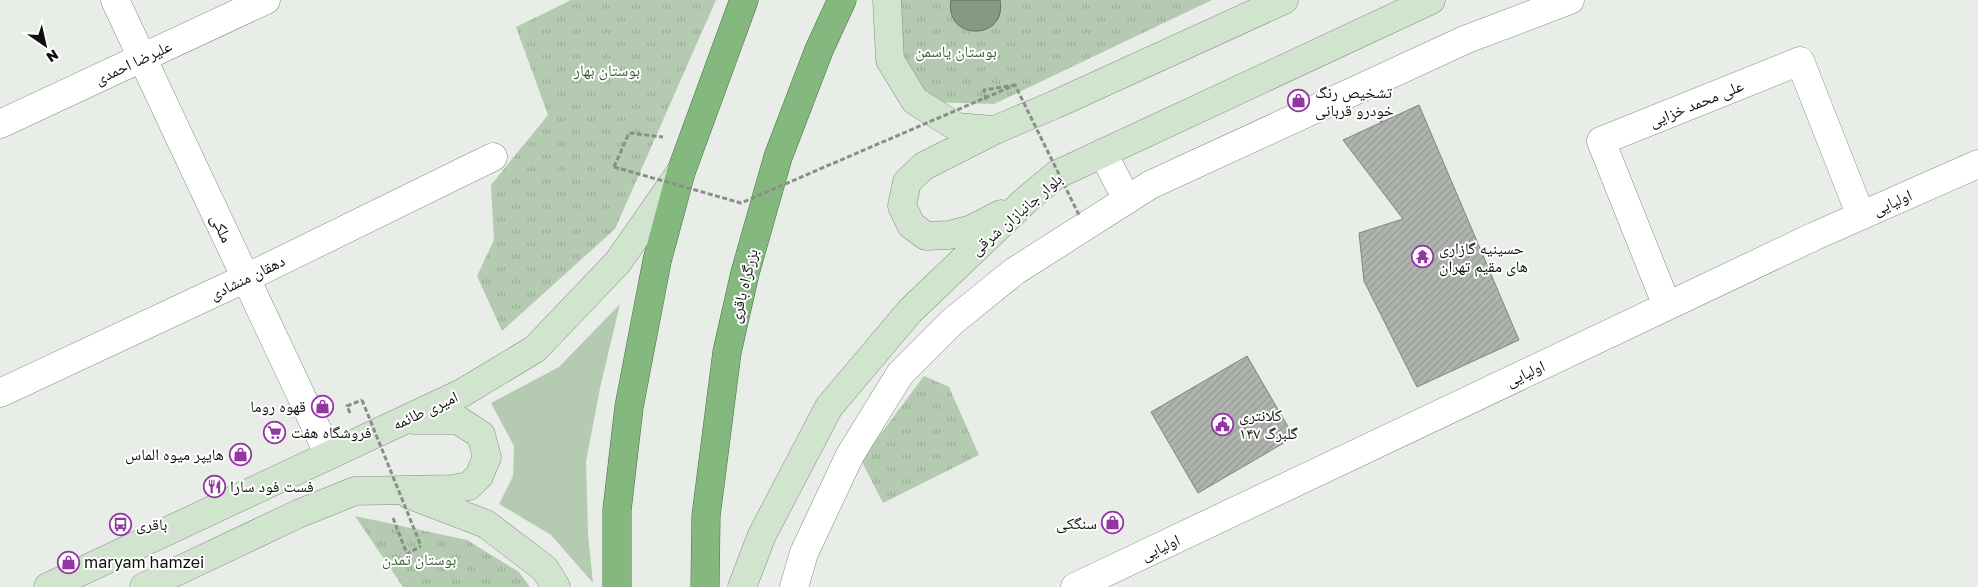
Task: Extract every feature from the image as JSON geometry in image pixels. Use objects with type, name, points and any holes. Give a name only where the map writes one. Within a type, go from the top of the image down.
[{"type":"highway","points":[[617,587],[617,510],[629,407],[657,261],[681,172],[744,0]]},
{"type":"highway","name":"بزرگراه باقری","points":[[705,587],[706,516],[728,352],[745,273],[778,157],[819,50],[842,0]]},
{"type":"main road","points":[[887,0],[890,60],[915,101],[957,127],[995,130]]},
{"type":"main road","points":[[1025,201],[972,229],[949,235],[926,236],[911,225],[902,206],[907,182],[924,166],[995,130],[1284,0]]},
{"type":"main road","name":"بلوار جانبازان شرقی","points":[[742,587],[762,535],[829,407],[910,311],[1025,201],[1056,175],[1431,0]]},
{"type":"main road","name":"امیری طائمه","points":[[48,587],[462,393],[535,349],[618,262],[681,172]]},
{"type":"main road","points":[[144,587],[298,514],[355,491],[452,489],[469,486],[479,476],[487,457],[481,435],[458,420],[404,420]]},
{"type":"main road","points":[[397,490],[486,524],[545,568],[556,587]]},
{"type":"street","name":"ملکی","points":[[115,0],[329,455]]},
{"type":"street","name":"علیرضا احمدی","points":[[0,124],[266,0]]},
{"type":"street","points":[[794,587],[804,553],[850,454],[900,374],[953,321],[1016,271],[1150,185],[1467,39],[1570,0]]},
{"type":"street","name":"علی محمد خزایی","points":[[1667,306],[1602,141],[1800,61],[1860,216]]},
{"type":"street","points":[[1102,153],[1127,200]]},
{"type":"street","name":"دهقان منشادی","points":[[0,393],[246,278],[493,157]]},
{"type":"street","name":"اولیایی","points":[[1075,587],[1667,306],[1860,216],[1978,164]]},
{"type":"path","points":[[984,90],[1015,85]]},
{"type":"path","points":[[628,134],[614,167],[741,203],[1015,85]]},
{"type":"path","points":[[1015,85],[1080,217]]},
{"type":"path","points":[[347,406],[362,400],[421,546],[407,554]]},
{"type":"green space","name":"بوستان بهار","points":[[571,0],[716,0],[615,229],[502,331],[477,276],[494,240],[491,185],[548,115],[516,27]]},
{"type":"green space","name":"بوستان یاسمن","points":[[899,0],[1212,0],[994,104],[929,102],[905,93]]},
{"type":"green space","points":[[620,304],[600,388],[586,462],[588,534],[593,583],[551,535],[499,504],[513,476],[514,446],[491,403],[559,367]]},
{"type":"green space","points":[[924,376],[949,387],[979,455],[883,503],[861,460]]},
{"type":"green space","name":"بوستان تمدن","points":[[355,516],[467,540],[519,572],[530,587],[403,587]]},
{"type":"shaded area","points":[[951,0],[1000,0],[1000,13],[995,23],[986,29],[976,31],[966,29],[957,23],[951,14]]},
{"type":"building","name":"حسینیه گازاری های مقیم تهران","points":[[1419,105],[1519,340],[1417,387],[1364,281],[1359,233],[1403,219],[1343,140]]},
{"type":"building","name":"کلانتری ۱۴۷ گلبرگ","points":[[1247,356],[1294,437],[1198,493],[1151,412]]},
{"type":"place","name":"تشخیص رنگ خودرو قربانی","points":[[1299,101]]},
{"type":"place","name":"حسینیه گازاری های مقیم تهران","points":[[1423,257]]},
{"type":"place","name":"قهوه روما","points":[[322,406]]},
{"type":"place","name":"کلانتری ۱۴۷ گلبرگ","points":[[1223,424]]},
{"type":"place","name":"فروشگاه هفت","points":[[275,432]]},
{"type":"place","name":"هایپر میوه الماس","points":[[240,454]]},
{"type":"place","name":"فست فود سارا","points":[[214,486]]},
{"type":"place","name":"سنگکی","points":[[1113,523]]},
{"type":"place","name":"باقری","points":[[120,524]]},
{"type":"place","name":"maryam hamzei","points":[[68,562]]}]
